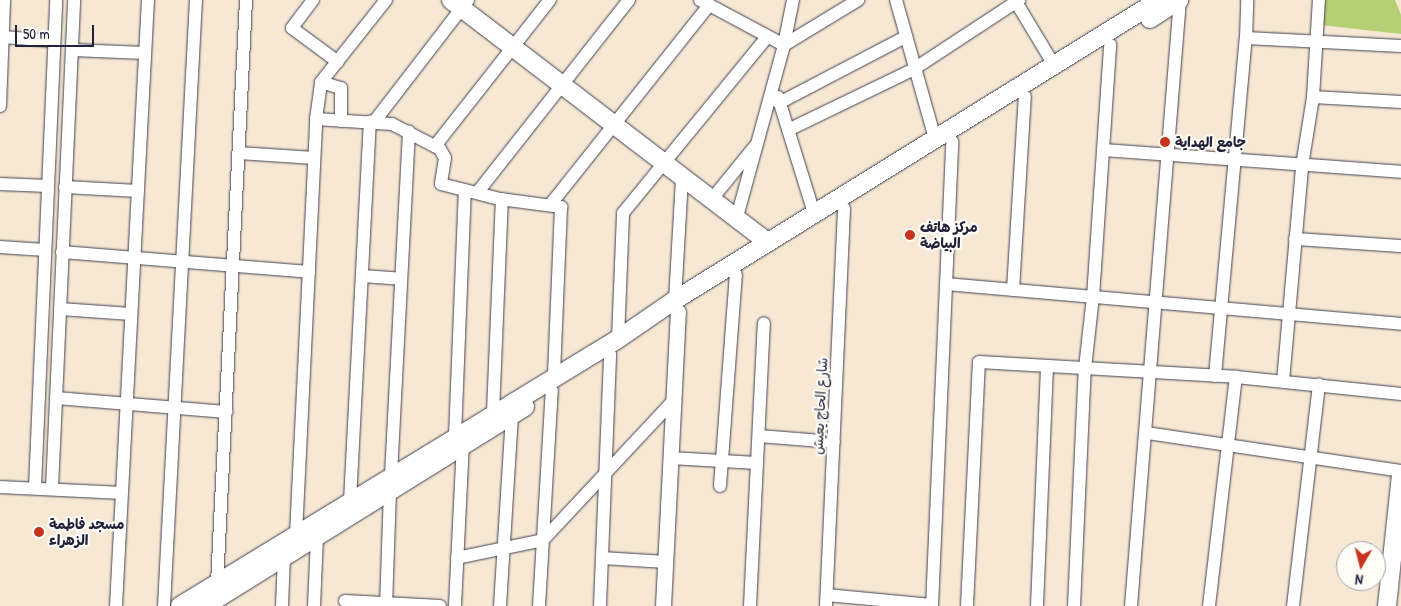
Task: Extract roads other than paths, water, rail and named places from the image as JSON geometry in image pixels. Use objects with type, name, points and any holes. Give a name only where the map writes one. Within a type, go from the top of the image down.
[{"type":"main road","points":[[677,306],[736,276],[844,208],[1054,65],[1159,0]]},
{"type":"main road","points":[[459,441],[494,412],[553,382],[614,346],[677,306],[768,242],[814,214],[1024,96],[1110,45],[1179,0]]},
{"type":"main road","points":[[460,3],[512,47],[612,125],[768,242]]},
{"type":"main road","points":[[211,604],[317,536],[390,483],[459,441],[512,415],[553,382]]},
{"type":"main road","points":[[1387,606],[1401,475]]},
{"type":"main road","points":[[180,606],[350,501],[390,483]]},
{"type":"street","points":[[0,106],[4,0]]},
{"type":"street","points":[[35,487],[56,0]]},
{"type":"street","points":[[52,488],[74,0]]},
{"type":"street","points":[[116,606],[148,0]]},
{"type":"street","points":[[164,606],[196,0]]},
{"type":"street","points":[[218,583],[246,0]]},
{"type":"street","points":[[313,0],[292,28],[338,62]]},
{"type":"street","points":[[296,534],[316,119],[321,82],[386,0]]},
{"type":"street","points":[[435,146],[550,0]]},
{"type":"street","points":[[455,606],[458,558],[459,441],[471,192],[563,85],[629,0]]},
{"type":"street","points":[[737,217],[784,45],[793,0]]},
{"type":"street","points":[[784,45],[858,0]]},
{"type":"street","points":[[826,601],[932,606],[946,284],[944,140],[914,69],[896,0]]},
{"type":"street","points":[[1131,606],[1152,372],[1155,303],[1179,0]]},
{"type":"street","points":[[1215,376],[1219,309],[1246,38],[1247,0]]},
{"type":"street","points":[[1283,382],[1302,166],[1313,97],[1319,0]]},
{"type":"street","points":[[788,130],[914,69],[1017,1],[1054,65]]},
{"type":"street","points":[[550,205],[705,2],[784,45]]},
{"type":"street","points":[[350,501],[372,122],[460,3]]},
{"type":"street","points":[[3,37],[54,41]]},
{"type":"street","points":[[600,606],[606,471],[623,213],[767,37]]},
{"type":"street","points":[[779,103],[905,38]]},
{"type":"street","points":[[1246,38],[1401,46]]},
{"type":"street","points":[[1074,606],[1085,368],[1093,297],[1110,45]]},
{"type":"street","points":[[72,50],[145,53]]},
{"type":"street","points":[[321,82],[341,88],[341,121]]},
{"type":"street","points":[[774,83],[814,214]]},
{"type":"street","points":[[1014,290],[1024,96]]},
{"type":"street","points":[[1313,97],[1401,102]]},
{"type":"street","points":[[316,119],[392,124],[409,131],[435,146],[445,158],[441,184],[502,199],[561,207],[553,382],[539,606]]},
{"type":"street","points":[[386,604],[390,483],[409,131]]},
{"type":"street","points":[[712,199],[758,142]]},
{"type":"street","points":[[1103,150],[1401,172]]},
{"type":"street","points":[[239,153],[314,158]]},
{"type":"street","points":[[663,606],[682,177]]},
{"type":"street","points":[[0,184],[48,186]]},
{"type":"street","points":[[65,187],[138,191]]},
{"type":"street","points":[[494,412],[502,199]]},
{"type":"street","name":"شارع الحاج يعيش","points":[[826,601],[844,208]]},
{"type":"street","points":[[1295,239],[1401,246]]},
{"type":"street","points":[[0,247],[45,250]]},
{"type":"street","points":[[62,252],[309,272]]},
{"type":"street","points":[[362,276],[402,279]]},
{"type":"street","points":[[720,486],[736,276]]},
{"type":"street","points":[[946,284],[1401,324]]},
{"type":"street","points":[[60,309],[131,314]]},
{"type":"street","points":[[750,606],[764,323]]},
{"type":"street","points":[[967,606],[979,362],[1236,377],[1401,394]]},
{"type":"street","points":[[1037,606],[1048,366]]},
{"type":"street","points":[[1209,606],[1236,377]]},
{"type":"street","points":[[1293,606],[1319,385]]},
{"type":"street","points":[[56,398],[226,412]]},
{"type":"street","points":[[458,558],[543,540],[673,401]]},
{"type":"street","points":[[500,606],[512,415]]},
{"type":"street","points":[[1147,432],[1401,471]]},
{"type":"street","points":[[759,436],[834,442]]},
{"type":"street","points":[[670,458],[757,463]]},
{"type":"street","points":[[0,487],[35,487],[122,493]]},
{"type":"street","points":[[314,606],[317,536]]},
{"type":"street","points":[[282,606],[284,557]]},
{"type":"street","points":[[602,558],[666,562]]},
{"type":"street","points":[[345,600],[440,606]]},
{"type":"place","name":"جامع الهداية","points":[[1165,142]]},
{"type":"place","name":"مركز هاتف البياضة","points":[[910,235]]},
{"type":"place","name":"مسجد فاطمة الزهراء","points":[[39,532]]}]
